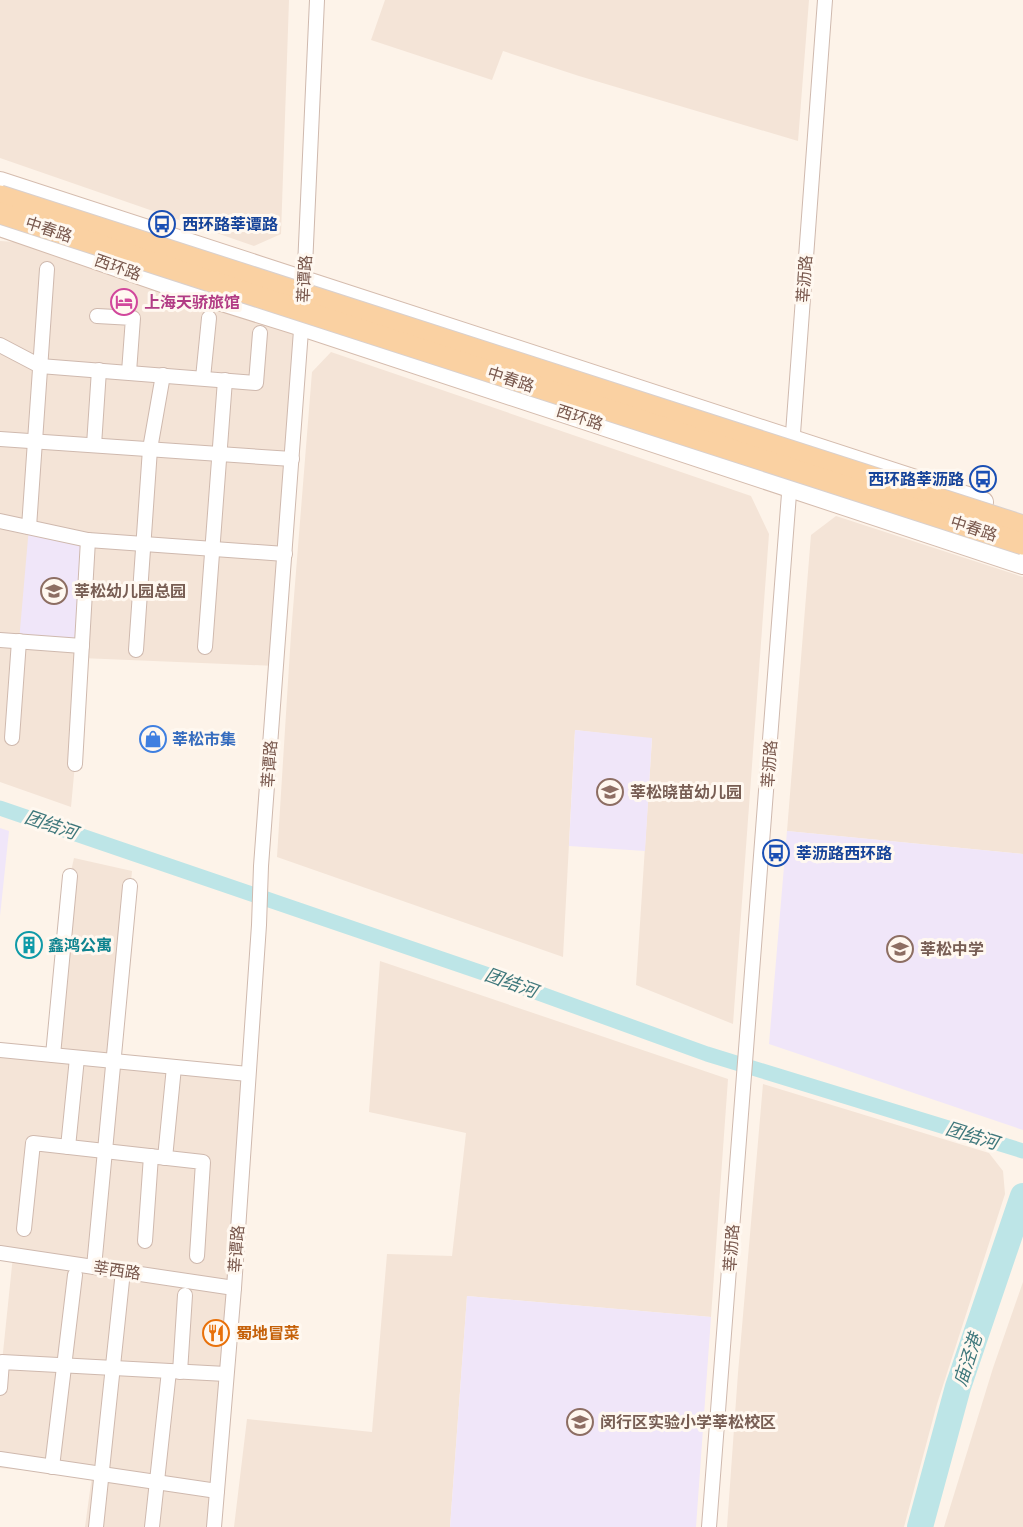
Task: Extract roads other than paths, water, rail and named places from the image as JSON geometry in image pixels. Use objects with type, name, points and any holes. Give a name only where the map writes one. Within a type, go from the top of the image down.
[{"type":"main road","points":[[0,182],[1023,515]]},
{"type":"main road","name":"中春路","points":[[0,196],[1023,526]]},
{"type":"main road","name":"中春路","points":[[0,213],[1023,544]]},
{"type":"main road","name":"西环路","points":[[0,226],[171,285],[302,326],[1023,564]]},
{"type":"street","name":"莘谭路","points":[[214,1527],[234,1288],[261,866],[302,326],[317,0]]},
{"type":"street","name":"莘沥路","points":[[709,1527],[790,486],[825,0]]},
{"type":"street","points":[[28,527],[47,269]]},
{"type":"street","points":[[97,316],[133,318],[129,372]]},
{"type":"street","points":[[203,378],[209,318]]},
{"type":"street","points":[[0,345],[40,366],[256,382],[260,333]]},
{"type":"street","points":[[94,445],[99,370]]},
{"type":"street","points":[[136,650],[150,449],[164,375]]},
{"type":"street","points":[[205,647],[225,380]]},
{"type":"street","points":[[0,439],[292,459]]},
{"type":"street","points":[[0,521],[88,540],[285,554]]},
{"type":"street","points":[[75,764],[88,540]]},
{"type":"street","points":[[0,640],[82,646]]},
{"type":"street","points":[[12,738],[19,641]]},
{"type":"street","points":[[53,1055],[70,876]]},
{"type":"street","points":[[94,1267],[130,886]]},
{"type":"street","points":[[0,1050],[248,1074]]},
{"type":"street","points":[[69,1147],[77,1058]]},
{"type":"street","points":[[145,1240],[174,1067]]},
{"type":"street","points":[[24,1229],[33,1143],[203,1162],[197,1256]]},
{"type":"street","name":"莘西路","points":[[0,1253],[234,1288]]},
{"type":"street","points":[[96,1527],[123,1271]]},
{"type":"street","points":[[52,1467],[75,1275]]},
{"type":"street","points":[[152,1527],[185,1295]]},
{"type":"street","points":[[0,1388],[2,1362],[226,1374]]},
{"type":"street","points":[[0,1459],[217,1491]]},
{"type":"waterway","name":"团结河","points":[[0,808],[483,973],[707,1054],[1023,1151]]},
{"type":"waterway","name":"庙泾港","points":[[920,1527],[958,1387],[1023,1196]]},
{"type":"place","name":"西环路莘谭路","points":[[162,224]]},
{"type":"place","name":"上海天骄旅馆","points":[[124,302]]},
{"type":"place","name":"西环路莘沥路","points":[[983,479]]},
{"type":"place","name":"莘松幼儿园总园","points":[[54,591]]},
{"type":"place","name":"莘松市集","points":[[153,739]]},
{"type":"place","name":"莘松晓苗幼儿园","points":[[610,792]]},
{"type":"place","name":"莘沥路西环路","points":[[776,853]]},
{"type":"place","name":"鑫鸿公寓","points":[[29,945]]},
{"type":"place","name":"莘松中学","points":[[900,949]]},
{"type":"place","name":"蜀地冒菜","points":[[216,1333]]},
{"type":"place","name":"闵行区实验小学莘松校区","points":[[580,1422]]}]
